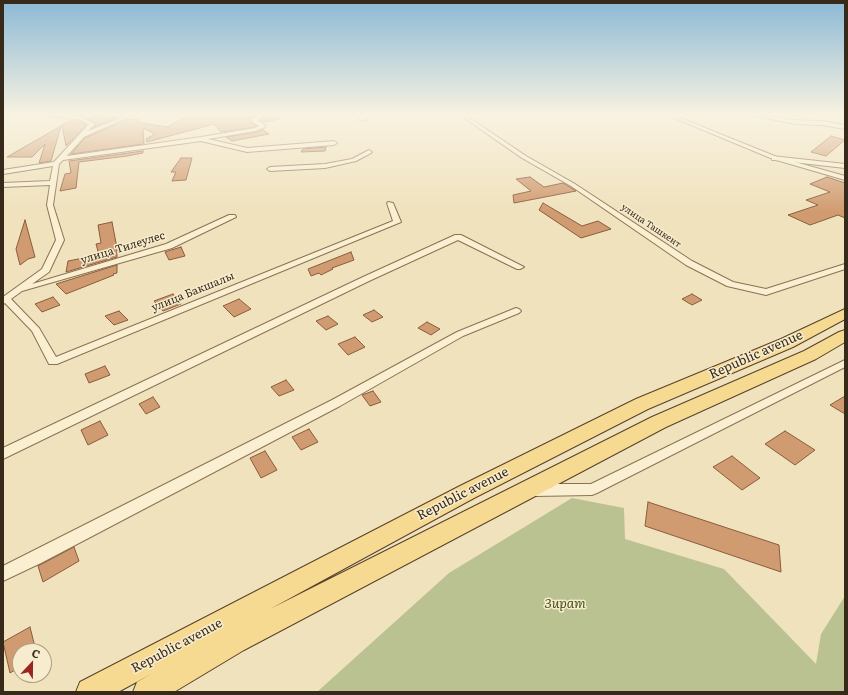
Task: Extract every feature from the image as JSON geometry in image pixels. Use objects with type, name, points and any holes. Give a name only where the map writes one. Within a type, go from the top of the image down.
[{"type":"main road","name":"Republic avenue","points":[[90,692],[467,492],[642,404],[786,343],[845,313]]},
{"type":"main road","name":"Republic avenue","points":[[147,692],[235,641],[659,422],[810,355],[845,335]]},
{"type":"street","points":[[3,172],[56,164],[72,147]]},
{"type":"street","points":[[62,158],[144,147]]},
{"type":"street","points":[[230,147],[247,150],[279,147]]},
{"type":"street","name":"улица Ташкент","points":[[510,147],[573,185],[689,263],[730,284],[766,292],[845,266]]},
{"type":"street","points":[[749,147],[775,158],[845,178]]},
{"type":"street","points":[[270,169],[325,166],[354,160],[369,152]]},
{"type":"street","points":[[775,158],[822,164],[844,165]]},
{"type":"street","points":[[4,300],[46,270],[60,240],[50,205],[56,164]]},
{"type":"street","points":[[836,175],[832,171],[834,168],[844,165]]},
{"type":"street","points":[[3,185],[54,183]]},
{"type":"street","name":"улица Бакшалы","points":[[4,300],[36,330],[53,362],[397,222],[390,203]]},
{"type":"street","name":"улица Тилеулес","points":[[17,291],[169,246],[232,217]]},
{"type":"street","points":[[3,454],[359,282],[458,237],[520,267]]},
{"type":"street","points":[[3,574],[336,403],[460,334],[516,311]]},
{"type":"street","points":[[529,490],[592,489],[845,363]]},
{"type":"green space","name":"Зират","points":[[572,498],[624,508],[625,539],[724,569],[816,664],[821,634],[845,596],[845,692],[317,692],[449,573]]},
{"type":"building","points":[[24,147],[42,147],[32,157],[7,157]]},
{"type":"building","points":[[44,147],[55,147],[51,161],[39,163]]},
{"type":"building","points":[[77,147],[119,147],[71,154]]},
{"type":"building","points":[[326,147],[325,151],[301,152],[303,149]]},
{"type":"building","points":[[817,147],[836,147],[826,156],[811,152]]},
{"type":"building","points":[[143,151],[143,153],[127,156],[79,162],[76,188],[60,191],[65,174],[71,173],[69,161]]},
{"type":"building","points":[[181,158],[192,158],[186,180],[172,181],[176,172],[171,172]]},
{"type":"building","points":[[530,177],[544,187],[563,183],[576,191],[514,203],[513,195],[531,191],[516,179]]},
{"type":"building","points":[[827,177],[845,183],[845,218],[838,215],[810,225],[788,215],[818,205],[806,200],[830,192],[810,184]]},
{"type":"building","points":[[543,203],[582,226],[598,221],[611,229],[581,238],[539,210]]},
{"type":"building","points":[[25,220],[35,257],[28,259],[20,265],[16,249]]},
{"type":"building","points":[[112,222],[117,248],[117,257],[66,272],[68,261],[99,255],[96,244],[101,243],[98,225]]},
{"type":"building","points":[[181,247],[185,256],[169,260],[165,252]]},
{"type":"building","points":[[351,252],[354,260],[332,268],[333,269],[321,275],[319,273],[311,276],[308,269]]},
{"type":"building","points":[[117,265],[117,273],[113,274],[114,275],[66,294],[56,284]]},
{"type":"building","points":[[173,294],[181,304],[163,311],[154,301]]},
{"type":"building","points":[[692,294],[702,300],[692,305],[682,299]]},
{"type":"building","points":[[53,297],[60,305],[42,312],[35,304]]},
{"type":"building","points":[[239,299],[251,309],[234,317],[223,306]]},
{"type":"building","points":[[374,310],[383,317],[372,322],[363,315]]},
{"type":"building","points":[[119,311],[128,320],[114,325],[105,316]]},
{"type":"building","points":[[328,316],[338,324],[326,330],[316,321]]},
{"type":"building","points":[[427,322],[440,329],[431,335],[418,328]]},
{"type":"building","points":[[355,337],[365,347],[348,355],[338,344]]},
{"type":"building","points":[[105,366],[110,375],[89,383],[85,374]]},
{"type":"building","points":[[286,380],[294,390],[279,396],[271,387]]},
{"type":"building","points":[[373,391],[381,402],[370,406],[362,395]]},
{"type":"building","points":[[845,396],[845,414],[830,405]]},
{"type":"building","points":[[153,397],[160,407],[146,414],[139,404]]},
{"type":"building","points":[[100,421],[108,435],[88,445],[81,430]]},
{"type":"building","points":[[309,429],[318,442],[301,450],[292,437]]},
{"type":"building","points":[[785,431],[815,450],[795,465],[765,444]]},
{"type":"building","points":[[265,451],[277,470],[261,478],[250,458]]},
{"type":"building","points":[[732,456],[760,478],[742,490],[713,467]]},
{"type":"building","points":[[648,502],[779,545],[781,572],[645,526]]},
{"type":"building","points":[[74,547],[79,561],[43,582],[38,566]]},
{"type":"building","points":[[30,627],[34,643],[12,643],[12,672],[10,673],[3,642]]}]
